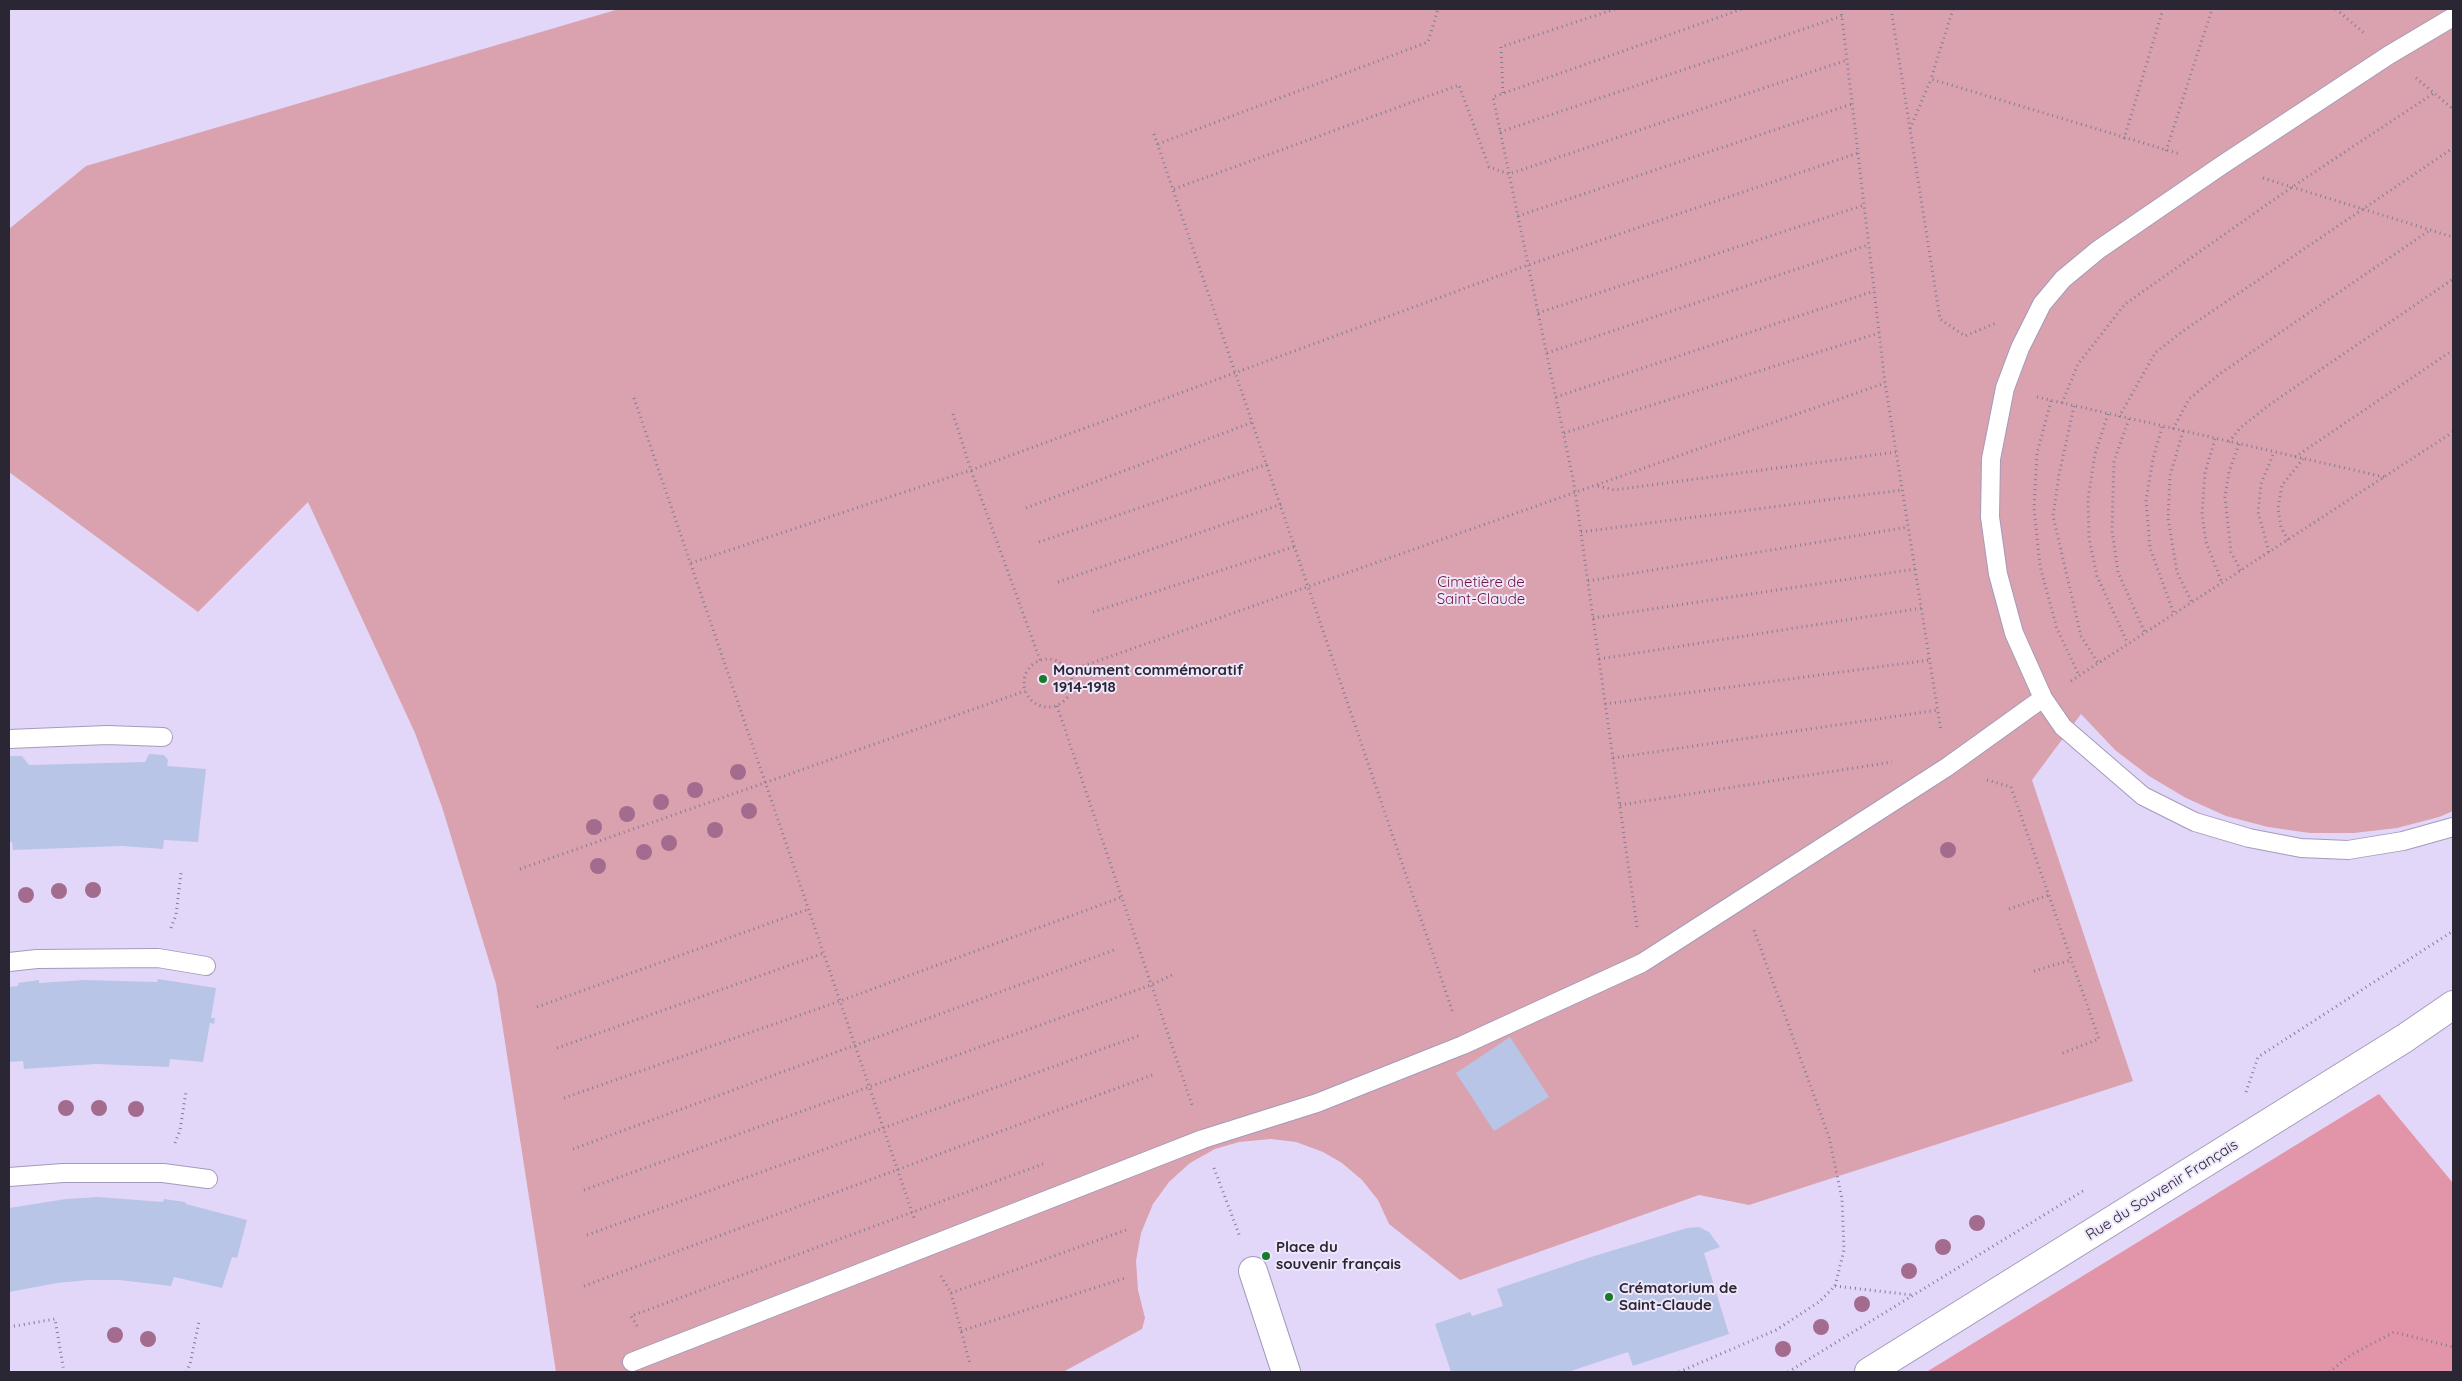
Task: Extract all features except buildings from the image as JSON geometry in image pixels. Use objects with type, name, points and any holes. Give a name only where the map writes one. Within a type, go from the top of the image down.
[{"type":"street","name":"Rue du Souvenir Français","points":[[1868,1372],[2405,1038],[2453,1005]]},
{"type":"street","points":[[1253,1271],[1286,1372]]},
{"type":"lane","points":[[2453,17],[2389,55],[2222,165],[2098,250],[2063,279],[2042,304],[2020,348],[2005,388],[1991,459],[1990,517],[1998,574],[2014,633],[2043,698],[2063,727],[2143,796],[2195,822],[2258,840],[2301,848],[2348,850],[2403,841],[2453,827]]},
{"type":"lane","points":[[632,1362],[1204,1139],[1317,1103],[1464,1044],[1642,963],[1947,767],[2043,698]]},
{"type":"lane","points":[[9,739],[107,735],[164,737]]},
{"type":"lane","points":[[9,962],[37,959],[158,958],[206,966]]},
{"type":"lane","points":[[9,1177],[63,1173],[163,1173],[208,1179]]},
{"type":"path","points":[[1158,144],[1428,42],[1438,9]]},
{"type":"path","points":[[1503,94],[1501,47],[1615,9]]},
{"type":"path","points":[[1642,963],[1576,493],[1493,97],[1742,9]]},
{"type":"path","points":[[1841,9],[1885,383],[1947,767],[2011,787],[2099,1039],[2060,1054]]},
{"type":"path","points":[[1891,9],[1940,319],[1965,336],[2042,304]]},
{"type":"path","points":[[1909,131],[1931,78],[1953,9]]},
{"type":"path","points":[[2124,138],[2163,9]]},
{"type":"path","points":[[2166,151],[2212,9]]},
{"type":"path","points":[[1500,132],[1842,16]]},
{"type":"path","points":[[2389,55],[2453,110]]},
{"type":"path","points":[[1174,190],[1459,85],[1489,167],[1509,174],[1847,60]]},
{"type":"path","points":[[1931,78],[2166,151],[2222,165],[2453,237]]},
{"type":"path","points":[[2062,403],[2078,364],[2125,304],[2292,187],[2434,93]]},
{"type":"path","points":[[1518,216],[1852,104]]},
{"type":"path","points":[[1154,134],[1282,504],[1464,1044]]},
{"type":"path","points":[[2119,417],[2155,353],[2183,331],[2453,148]]},
{"type":"path","points":[[691,563],[971,470],[1237,374],[1528,265],[1858,153]]},
{"type":"path","points":[[1538,313],[1864,204]]},
{"type":"path","points":[[2173,429],[2189,399],[2222,373],[2430,230]]},
{"type":"path","points":[[1547,353],[1869,244]]},
{"type":"path","points":[[2229,442],[2240,428],[2269,405],[2453,279]]},
{"type":"path","points":[[1556,397],[1874,291]]},
{"type":"path","points":[[1564,433],[1879,333]]},
{"type":"path","points":[[2296,457],[2453,350]]},
{"type":"path","points":[[1069,671],[1885,383]]},
{"type":"path","points":[[2005,388],[2051,401],[2385,478]]},
{"type":"path","points":[[634,398],[924,1248],[951,1293],[970,1364]]},
{"type":"path","points":[[2051,401],[2038,453],[2034,508],[2040,566],[2057,629],[2079,675]]},
{"type":"path","points":[[2074,406],[2059,475],[2053,516],[2081,636],[2098,663]]},
{"type":"path","points":[[953,414],[971,470],[1040,660]]},
{"type":"path","points":[[2108,414],[2095,454],[2088,499],[2089,538],[2097,576],[2128,644]]},
{"type":"path","points":[[2129,419],[2114,461],[2112,530],[2118,572],[2145,633]]},
{"type":"path","points":[[1026,508],[1253,422]]},
{"type":"path","points":[[2162,426],[2153,459],[2146,500],[2150,548],[2174,614]]},
{"type":"path","points":[[2184,431],[2170,476],[2168,518],[2177,572],[2192,603]]},
{"type":"path","points":[[2043,698],[2385,478],[2453,432]]},
{"type":"path","points":[[2215,439],[2205,473],[2202,514],[2206,542],[2222,583]]},
{"type":"path","points":[[2239,444],[2230,472],[2226,497],[2231,552],[2240,571]]},
{"type":"path","points":[[1597,485],[1614,490],[1896,452]]},
{"type":"path","points":[[2269,552],[2258,512],[2261,484],[2274,452]]},
{"type":"path","points":[[2288,540],[2281,527],[2278,508],[2282,485],[2303,459]]},
{"type":"path","points":[[1038,542],[1268,464]]},
{"type":"path","points":[[1581,532],[1902,490]]},
{"type":"path","points":[[1058,582],[1282,504]]},
{"type":"path","points":[[1588,582],[1908,527]]},
{"type":"path","points":[[1093,612],[1296,546]]},
{"type":"path","points":[[1593,618],[1915,569]]},
{"type":"path","points":[[1599,659],[1922,608]]},
{"type":"path","points":[[1040,660],[1056,661],[1069,671],[1072,687],[1069,695],[1057,706],[1041,706],[1034,703],[1025,691],[1025,676],[1034,663],[1040,660]]},
{"type":"path","points":[[1605,704],[1930,660]]},
{"type":"path","points":[[520,869],[1025,691]]},
{"type":"path","points":[[1057,706],[1204,1139],[1253,1271]]},
{"type":"path","points":[[1613,758],[1938,710]]},
{"type":"path","points":[[1620,805],[1895,761]]},
{"type":"path","points":[[158,958],[176,915],[180,873]]},
{"type":"path","points":[[2009,909],[2049,895]]},
{"type":"path","points":[[564,1098],[840,1001],[1122,897]]},
{"type":"path","points":[[1679,1372],[1776,1330],[1818,1302],[1835,1286],[1844,1250],[1842,1199],[1829,1137],[1742,899]]},
{"type":"path","points":[[537,1007],[809,909]]},
{"type":"path","points":[[2237,1098],[2246,1092],[2258,1057],[2453,931]]},
{"type":"path","points":[[573,1149],[1114,950]]},
{"type":"path","points":[[557,1048],[824,953]]},
{"type":"path","points":[[2034,972],[2071,960]]},
{"type":"path","points":[[584,1190],[1151,985],[1174,974]]},
{"type":"path","points":[[587,1235],[1141,1034]]},
{"type":"path","points":[[584,1286],[1155,1074]]},
{"type":"path","points":[[163,1173],[180,1130],[186,1092]]},
{"type":"path","points":[[655,1354],[631,1316],[1051,1161]]},
{"type":"path","points":[[1788,1372],[2087,1189]]},
{"type":"path","points":[[951,1293],[1129,1229]]},
{"type":"path","points":[[961,1331],[1125,1278]]},
{"type":"path","points":[[1835,1286],[1912,1295]]},
{"type":"path","points":[[9,1328],[55,1319],[64,1372]]},
{"type":"path","points":[[186,1372],[190,1364],[199,1322]]},
{"type":"path","points":[[2329,1372],[2351,1354],[2394,1332],[2453,1347]]},
{"type":"green space","name":"Cimetière de Saint-Claude","points":[[619,9],[2453,9],[2453,811],[2439,817],[2397,828],[2354,833],[2310,833],[2268,827],[2226,816],[2186,798],[2149,776],[2115,750],[2081,714],[2032,780],[2133,1081],[1749,1205],[1699,1195],[1460,1280],[1389,1224],[1378,1200],[1362,1180],[1342,1163],[1323,1152],[1296,1142],[1271,1139],[1239,1142],[1215,1149],[1190,1163],[1169,1182],[1153,1204],[1141,1233],[1136,1261],[1138,1290],[1145,1318],[1142,1329],[1063,1372],[556,1372],[496,984],[442,807],[415,733],[308,502],[198,612],[9,472],[9,229],[86,166]]},
{"type":"shaded area","points":[[2379,1094],[2453,1183],[2453,1372],[1928,1371]]},
{"type":"place","name":"Monument commémoratif 1914-1918","points":[[1043,679]]},
{"type":"place","name":"Place du souvenir français","points":[[1266,1256]]},
{"type":"place","name":"Crématorium de Saint-Claude","points":[[1609,1297]]}]
